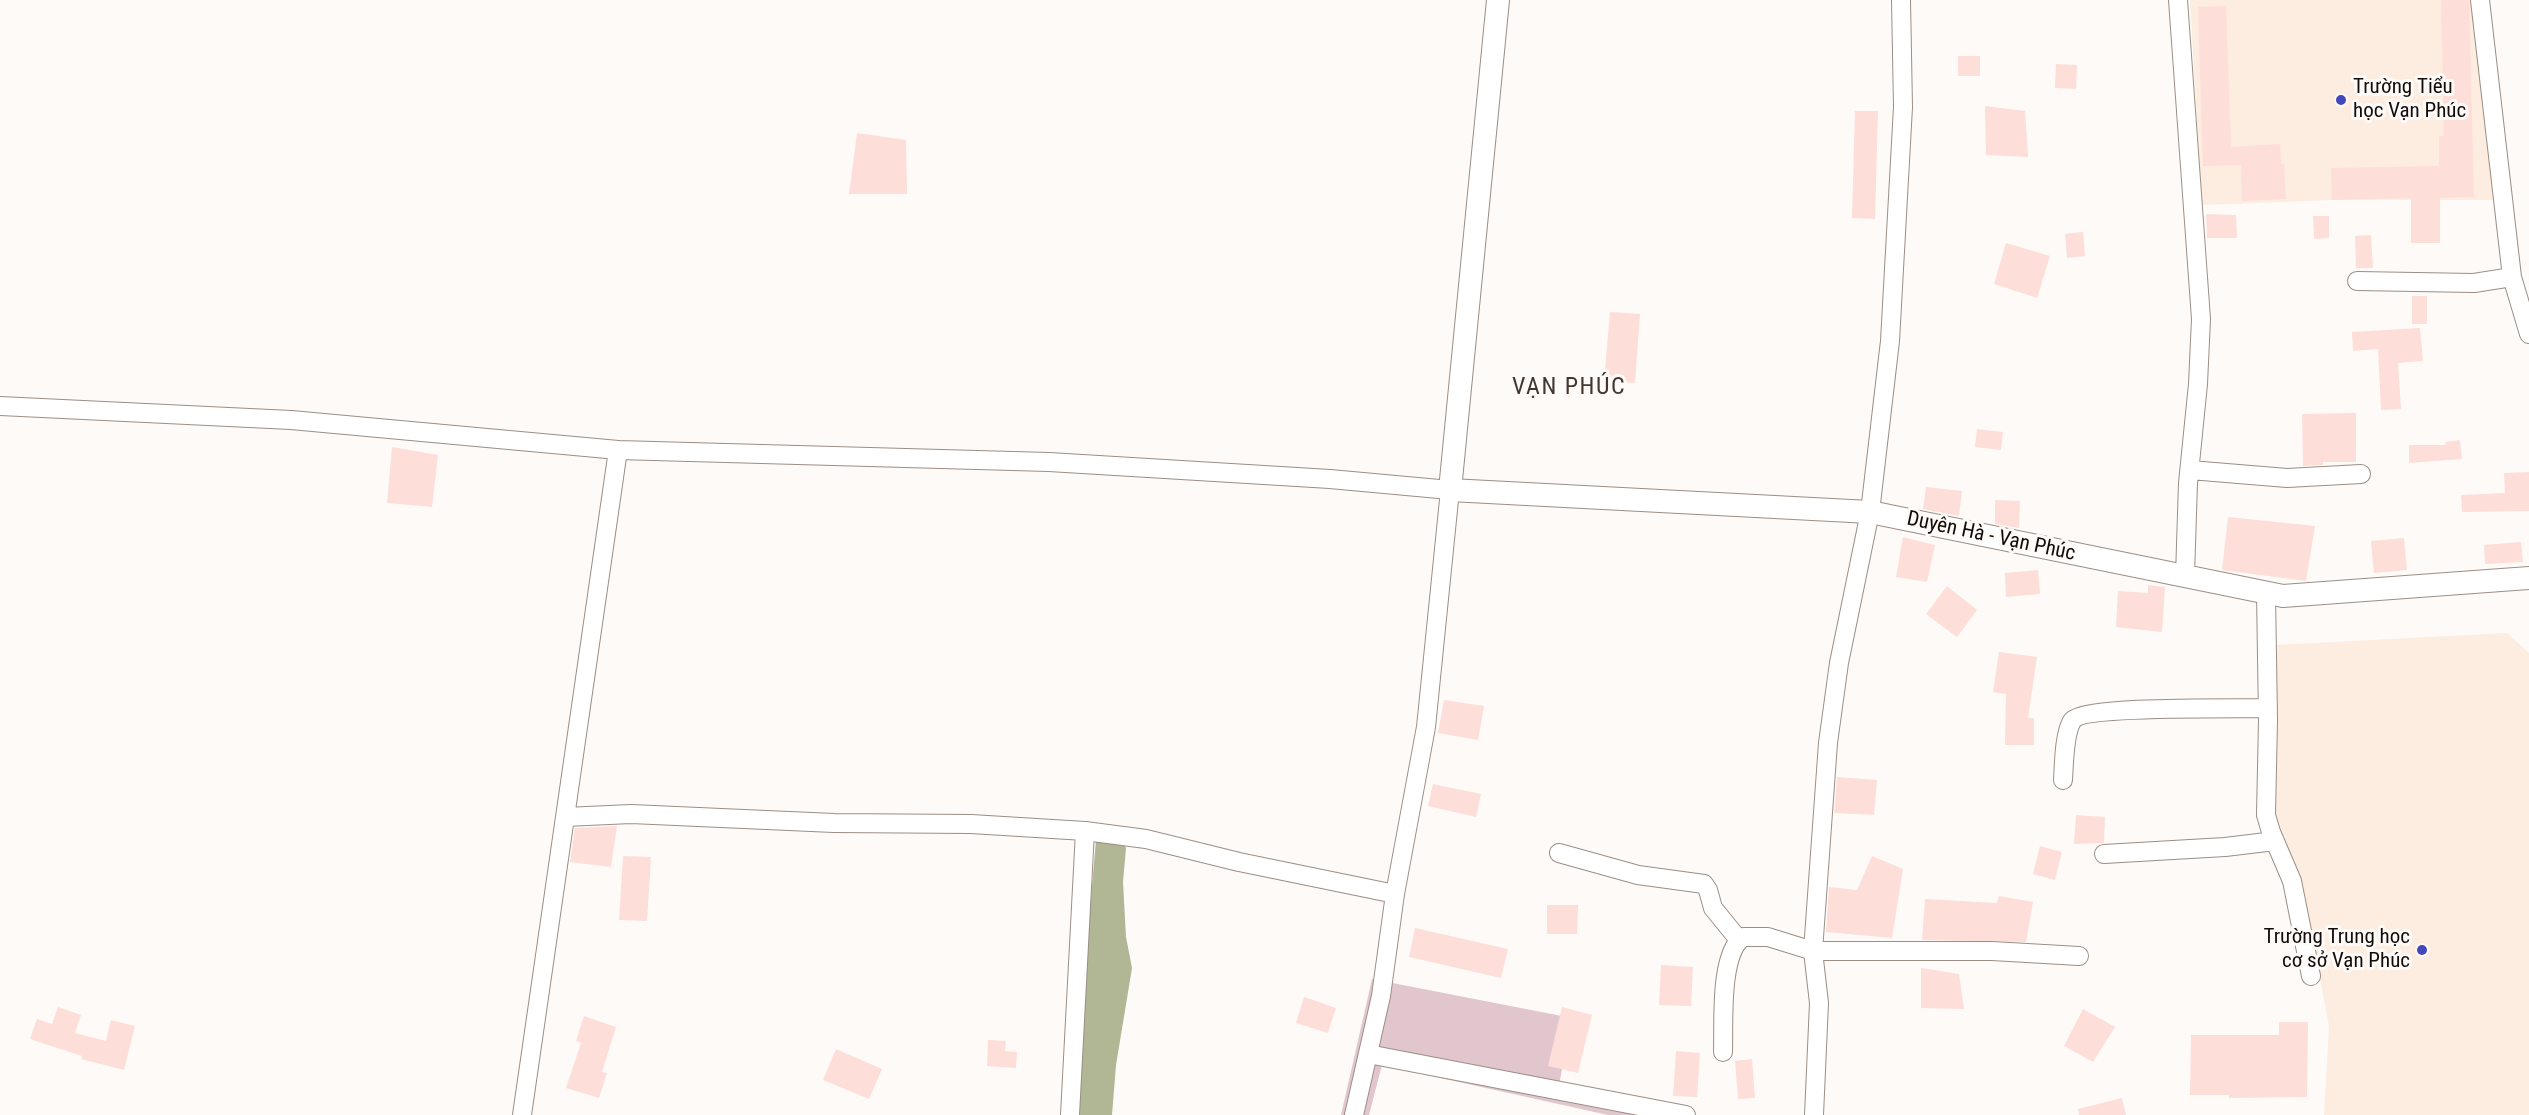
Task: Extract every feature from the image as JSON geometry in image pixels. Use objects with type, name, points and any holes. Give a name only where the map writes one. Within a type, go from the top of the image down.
[{"type":"street","points":[[1354,1115],[1381,996],[1395,894],[1426,727],[1498,0]]},
{"type":"street","points":[[1814,1115],[1819,1003],[1813,951],[1828,743],[1839,663],[1870,512],[1891,330],[1903,107],[1901,0]]},
{"type":"street","points":[[2178,0],[2201,320],[2185,576]]},
{"type":"street","points":[[2480,0],[2512,277],[2529,334]]},
{"type":"street","points":[[2357,281],[2474,283],[2512,277]]},
{"type":"street","points":[[0,406],[291,420],[618,450],[1049,462],[1330,479],[1450,490]]},
{"type":"street","points":[[522,1115],[618,450]]},
{"type":"street","points":[[2190,470],[2287,478],[2361,474]]},
{"type":"street","name":"Duyên Hà - Vạn Phúc","points":[[1450,490],[1870,512],[2283,596],[2529,578]]},
{"type":"street","points":[[2266,593],[2268,708],[2266,815],[2292,881],[2311,976]]},
{"type":"street","points":[[2063,780],[2066,744],[2072,723],[2081,715],[2124,710],[2268,708]]},
{"type":"street","points":[[565,817],[631,814],[834,823],[971,824],[1085,831],[1146,839],[1239,862],[1395,894]]},
{"type":"street","points":[[1070,1115],[1085,831]]},
{"type":"street","points":[[2104,854],[2225,847],[2275,841]]},
{"type":"street","points":[[1559,853],[1638,875],[1704,884],[1713,908],[1739,940]]},
{"type":"street","points":[[1723,1052],[1724,987],[1730,962],[1739,940],[1747,936],[1768,937],[1813,951],[1992,951],[2079,956]]},
{"type":"street","points":[[1368,1054],[1686,1115]]},
{"type":"shaded area","name":"Trường Tiểu học Vạn Phúc","points":[[2190,0],[2474,0],[2497,200],[2332,200],[2202,205]]},
{"type":"shaded area","name":"Trường Trung học cơ sở Vạn Phúc","points":[[2507,633],[2529,653],[2529,1115],[2324,1115],[2329,1026],[2300,874],[2275,821],[2275,645]]},
{"type":"shaded area","points":[[1096,840],[1124,843],[1126,848],[1123,882],[1126,937],[1132,968],[1116,1065],[1112,1115],[1079,1115],[1076,1073]]},
{"type":"shaded area","points":[[1372,979],[1572,1018],[1559,1085],[1695,1115],[1608,1115],[1382,1065],[1369,1115],[1341,1115]]},
{"type":"building","points":[[2441,0],[2469,0],[2474,197],[2440,198],[2440,243],[2411,243],[2411,198],[2332,200],[2331,168],[2439,166],[2439,136],[2444,136]]},
{"type":"building","points":[[2226,6],[2231,147],[2280,144],[2281,164],[2284,164],[2286,199],[2242,201],[2241,165],[2203,166],[2198,7]]},
{"type":"building","points":[[1958,56],[1980,56],[1980,76],[1958,76]]},
{"type":"building","points":[[2056,64],[2077,65],[2076,89],[2055,88]]},
{"type":"building","points":[[1985,106],[2025,111],[2028,157],[1986,155]]},
{"type":"building","points":[[1855,111],[1878,111],[1875,219],[1852,218]]},
{"type":"building","points":[[857,133],[906,140],[907,194],[849,194]]},
{"type":"building","points":[[2206,214],[2236,215],[2237,238],[2207,238]]},
{"type":"building","points":[[2313,216],[2329,216],[2329,238],[2314,239]]},
{"type":"building","points":[[2083,232],[2085,256],[2067,258],[2065,234]]},
{"type":"building","points":[[2371,235],[2373,268],[2356,268],[2355,236]]},
{"type":"building","points":[[2006,243],[2050,256],[2037,298],[1994,284]]},
{"type":"building","points":[[2412,296],[2427,296],[2427,324],[2412,324]]},
{"type":"building","points":[[1610,312],[1640,314],[1635,383],[1604,381]]},
{"type":"building","points":[[2420,328],[2423,361],[2398,363],[2401,409],[2381,410],[2378,349],[2353,351],[2352,332]]},
{"type":"building","points":[[2356,413],[2356,462],[2323,462],[2323,465],[2303,466],[2302,414]]},
{"type":"building","points":[[1977,429],[2003,432],[2001,450],[1975,447]]},
{"type":"building","points":[[2460,440],[2462,459],[2409,463],[2409,445],[2446,445],[2445,442]]},
{"type":"building","points":[[392,447],[438,455],[432,507],[387,503]]},
{"type":"building","points":[[2529,472],[2529,511],[2462,512],[2461,495],[2505,493],[2504,473]]},
{"type":"building","points":[[1926,487],[1962,491],[1959,516],[1923,509]]},
{"type":"building","points":[[1995,500],[2020,501],[2019,528],[1995,524]]},
{"type":"building","points":[[2228,517],[2315,526],[2306,581],[2222,570]]},
{"type":"building","points":[[1903,537],[1935,545],[1927,582],[1896,577]]},
{"type":"building","points":[[2404,538],[2407,570],[2374,573],[2371,541]]},
{"type":"building","points":[[2521,542],[2523,562],[2485,564],[2484,545]]},
{"type":"building","points":[[2038,570],[2040,594],[2006,597],[2005,573]]},
{"type":"building","points":[[2148,585],[2165,587],[2162,632],[2116,627],[2118,591],[2148,593]]},
{"type":"building","points":[[1947,586],[1977,610],[1957,637],[1926,614]]},
{"type":"building","points":[[1999,652],[2037,657],[2028,718],[2034,718],[2034,745],[2005,745],[2006,694],[1993,692]]},
{"type":"building","points":[[1444,700],[1484,706],[1478,740],[1438,733]]},
{"type":"building","points":[[1837,777],[1877,780],[1874,815],[1834,813]]},
{"type":"building","points":[[1433,784],[1481,794],[1476,817],[1428,806]]},
{"type":"building","points":[[2076,815],[2105,817],[2104,843],[2074,844]]},
{"type":"building","points":[[617,826],[611,867],[570,862],[575,828]]},
{"type":"building","points":[[2040,846],[2062,852],[2055,880],[2033,874]]},
{"type":"building","points":[[623,856],[651,857],[647,921],[619,920]]},
{"type":"building","points":[[1872,856],[1903,869],[1892,938],[1826,932],[1829,887],[1857,890]]},
{"type":"building","points":[[1999,896],[2033,902],[2026,942],[1922,940],[1925,899],[1997,903]]},
{"type":"building","points":[[1547,905],[1578,905],[1577,934],[1547,934]]},
{"type":"building","points":[[1415,928],[1508,949],[1501,978],[1409,957]]},
{"type":"building","points":[[1661,965],[1693,967],[1691,1006],[1659,1005]]},
{"type":"building","points":[[1921,968],[1959,974],[1964,1009],[1921,1008]]},
{"type":"building","points":[[1304,997],[1336,1008],[1328,1033],[1296,1023]]},
{"type":"building","points":[[58,1007],[81,1015],[75,1033],[106,1041],[111,1020],[135,1026],[124,1070],[81,1059],[82,1056],[30,1039],[37,1019],[52,1024]]},
{"type":"building","points":[[1562,1007],[1592,1015],[1578,1073],[1548,1066]]},
{"type":"building","points":[[2083,1009],[2115,1027],[2093,1062],[2064,1046]]},
{"type":"building","points":[[584,1016],[616,1027],[602,1072],[607,1073],[599,1098],[566,1088],[581,1043],[576,1041]]},
{"type":"building","points":[[2279,1022],[2308,1022],[2307,1097],[2229,1098],[2229,1095],[2190,1095],[2191,1035],[2279,1035]]},
{"type":"building","points":[[988,1040],[1006,1041],[1005,1051],[1017,1052],[1016,1068],[987,1066]]},
{"type":"building","points":[[836,1049],[882,1069],[869,1099],[823,1080]]},
{"type":"building","points":[[1676,1051],[1700,1053],[1697,1097],[1673,1096]]},
{"type":"building","points":[[1752,1059],[1755,1098],[1738,1099],[1735,1061]]},
{"type":"building","points":[[2122,1098],[2126,1115],[2079,1115],[2078,1109]]},
{"type":"place","name":"Trường Tiểu học Vạn Phúc","points":[[2341,100]]},
{"type":"place","name":"Trường Trung học cơ sở Vạn Phúc","points":[[2422,950]]},
{"type":"district","name":"VẠN PHÚC","points":[[1569,388]]}]
